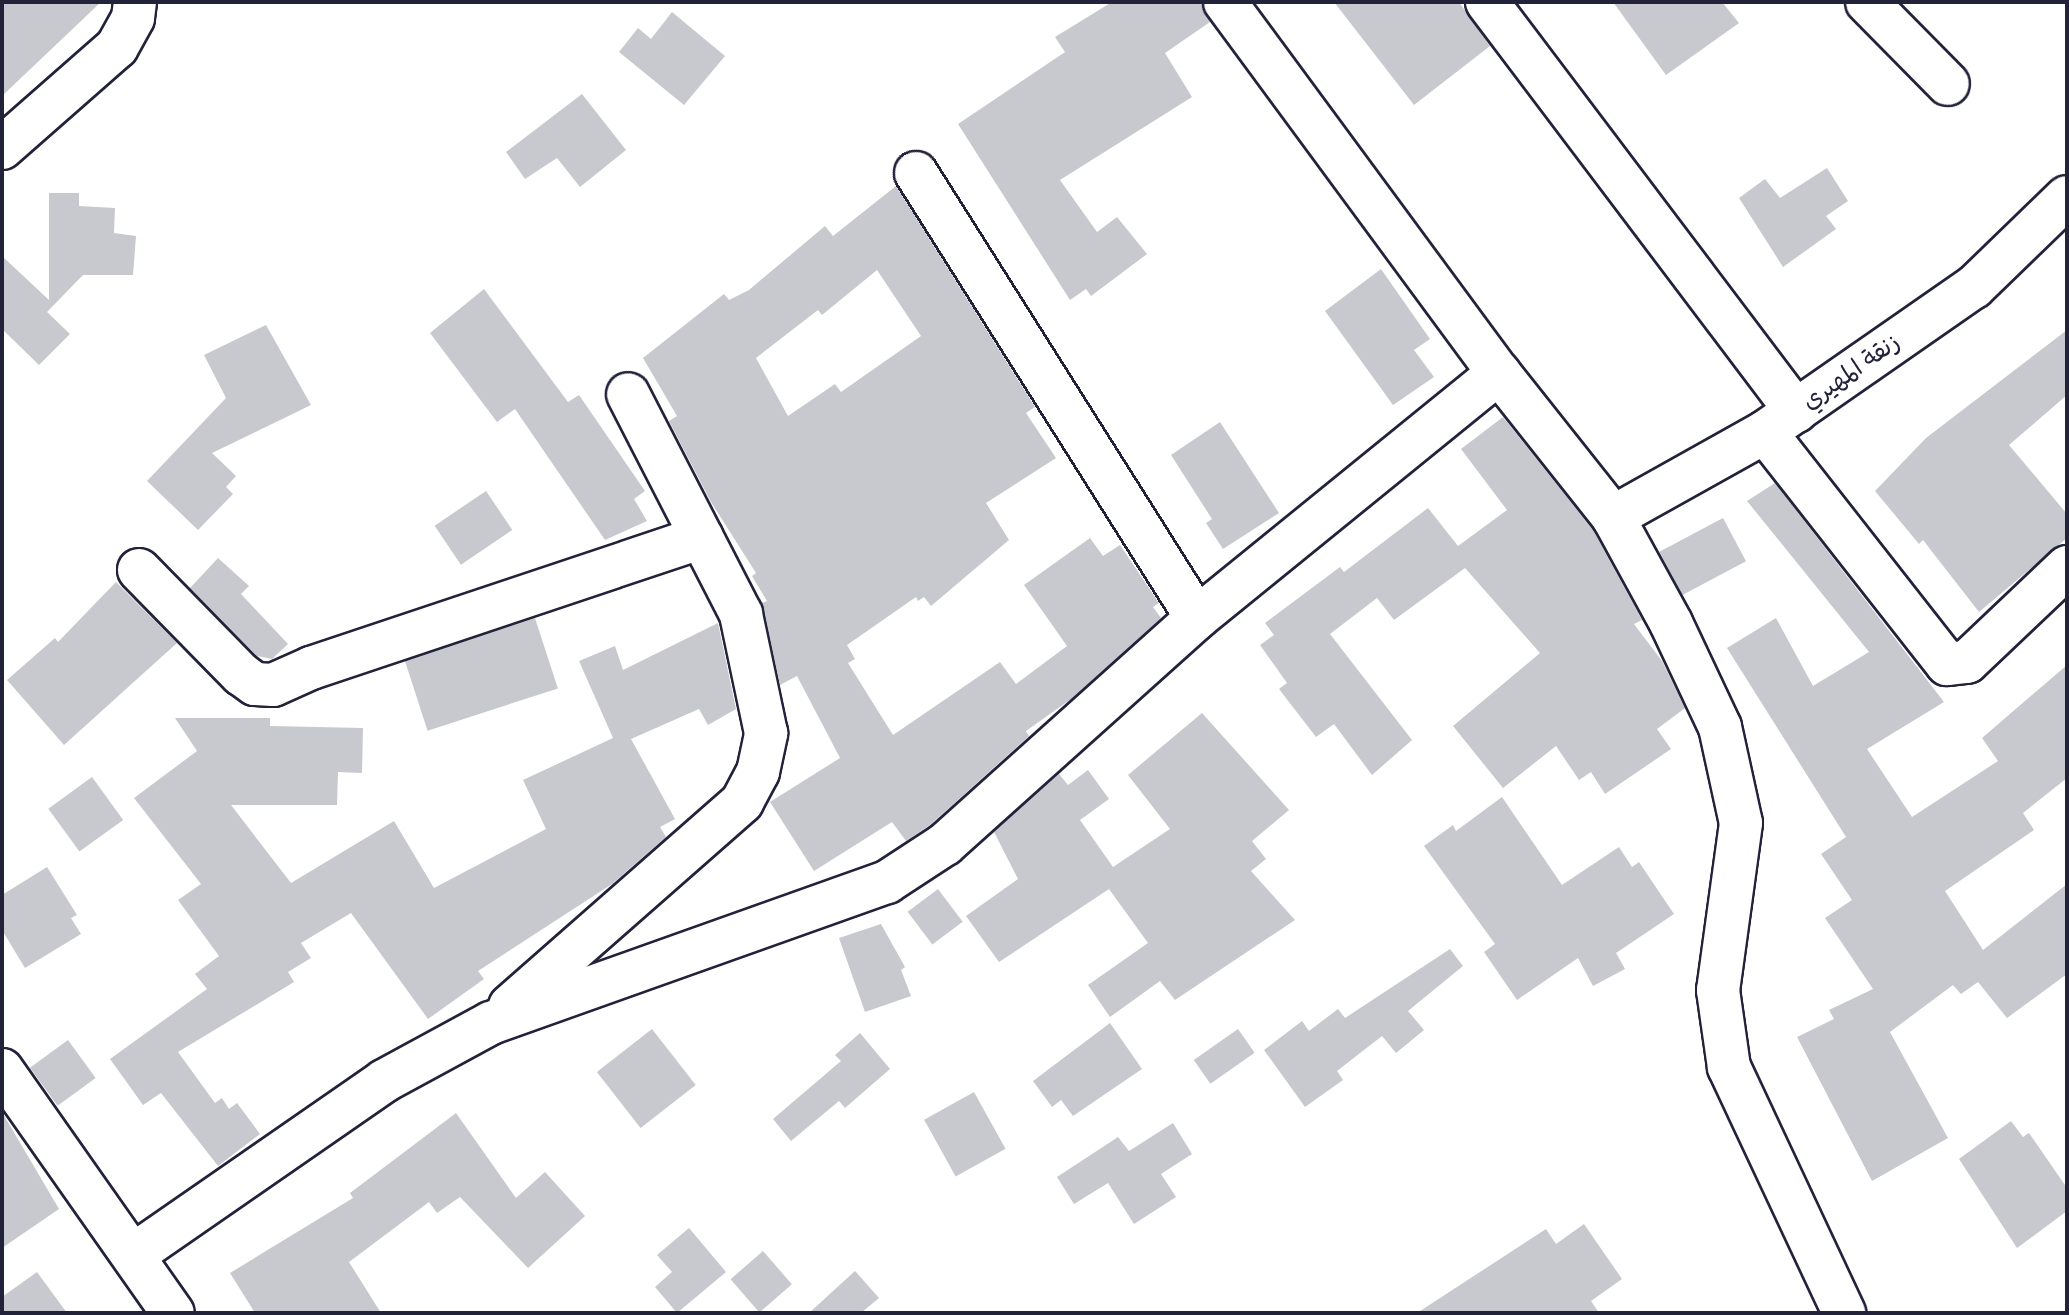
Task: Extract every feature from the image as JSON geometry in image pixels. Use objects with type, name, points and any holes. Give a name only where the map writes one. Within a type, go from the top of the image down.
[{"type":"street","points":[[2,148],[117,47],[133,18],[135,2]]},
{"type":"street","points":[[1225,2],[1499,373],[1613,517],[1720,727],[1741,823],[1718,990],[1729,1067],[1844,1313]]},
{"type":"street","points":[[1487,2],[1947,664],[1967,662],[2067,567]]},
{"type":"street","points":[[1867,2],[1948,84]]},
{"type":"street","points":[[916,173],[1197,618]]},
{"type":"street","name":"زنقة المهيري","points":[[1613,517],[1780,421],[1974,287],[2067,197]]},
{"type":"street","points":[[136,1253],[384,1081],[491,1023],[887,882],[945,844],[1197,618],[1499,373]]},
{"type":"street","points":[[491,1023],[742,802],[758,772],[766,733],[757,674],[741,614],[628,394]]},
{"type":"street","points":[[139,570],[241,674],[255,684],[273,685],[311,668],[702,537]]},
{"type":"street","points":[[2,1070],[136,1253],[173,1313]]},
{"type":"building","points":[[2,2],[101,2],[2,96]]},
{"type":"building","points":[[1112,2],[1201,2],[1210,22],[1165,53],[1192,97],[1060,180],[1097,232],[1117,217],[1147,254],[1091,296],[1086,289],[1070,300],[958,124],[1065,52],[1055,37]]},
{"type":"building","points":[[1334,2],[1459,2],[1490,46],[1414,105]]},
{"type":"building","points":[[1613,2],[1722,2],[1739,23],[1666,75]]},
{"type":"building","points":[[672,12],[725,56],[684,105],[619,52],[638,28],[651,39]]},
{"type":"building","points":[[582,94],[626,150],[580,187],[557,158],[525,179],[506,152]]},
{"type":"building","points":[[1827,168],[1848,201],[1826,216],[1836,229],[1783,267],[1739,198],[1765,179],[1780,198]]},
{"type":"building","points":[[896,186],[1035,407],[1026,413],[1056,458],[986,503],[1009,540],[931,606],[924,597],[918,601],[916,597],[847,645],[855,659],[848,663],[893,735],[1000,662],[1016,684],[1067,646],[1024,585],[1090,538],[1103,556],[1120,545],[1159,603],[1153,607],[1161,618],[1071,699],[1026,731],[1029,736],[930,825],[906,841],[892,822],[814,871],[770,802],[840,758],[797,676],[780,685],[762,603],[767,601],[752,576],[756,573],[711,502],[669,421],[677,416],[643,358],[724,294],[729,300],[749,290],[825,226],[833,236]],"holes":[[[877,270],[921,336],[841,392],[835,384],[788,416],[756,358],[818,310],[822,315]]]},
{"type":"building","points":[[49,193],[79,193],[79,206],[115,208],[114,233],[136,236],[133,275],[83,275],[47,312],[70,334],[39,365],[2,329],[2,256],[49,300]]},
{"type":"building","points":[[1381,269],[1430,339],[1414,350],[1434,377],[1393,405],[1325,311]]},
{"type":"building","points":[[484,289],[568,402],[579,395],[645,491],[634,499],[647,521],[605,540],[515,409],[497,422],[430,333]]},
{"type":"building","points":[[266,325],[311,405],[212,453],[236,476],[226,487],[233,494],[198,530],[147,481],[226,398],[204,355]]},
{"type":"building","points":[[2067,330],[2067,395],[2009,445],[2067,514],[2067,538],[1979,612],[1923,540],[1919,544],[1875,491],[1926,438]]},
{"type":"building","points":[[1503,417],[1593,530],[1642,620],[1634,624],[1662,661],[1685,708],[1657,729],[1671,749],[1605,794],[1591,772],[1579,780],[1556,746],[1503,788],[1453,726],[1540,653],[1465,568],[1394,620],[1377,598],[1330,634],[1412,740],[1372,775],[1334,724],[1316,737],[1279,689],[1287,683],[1260,645],[1274,635],[1265,623],[1340,567],[1344,572],[1428,508],[1458,546],[1507,510],[1461,449]]},
{"type":"building","points":[[1220,422],[1279,513],[1223,549],[1206,523],[1212,519],[1171,455]]},
{"type":"building","points":[[1775,483],[1944,702],[1867,749],[1912,817],[1998,761],[1982,738],[2067,665],[2067,778],[2023,813],[2034,830],[1945,891],[1983,950],[2067,884],[2067,974],[2007,1018],[1978,982],[1961,994],[1953,985],[1890,1032],[1948,1138],[1872,1181],[1797,1037],[1834,1019],[1829,1010],[1873,989],[1825,918],[1852,900],[1821,854],[1846,837],[1727,648],[1776,618],[1813,686],[1869,652],[1747,501]]},
{"type":"building","points":[[486,491],[512,530],[461,565],[435,526]]},
{"type":"building","points":[[1723,518],[1746,561],[1682,595],[1659,552]]},
{"type":"building","points":[[218,558],[249,586],[241,594],[288,644],[272,659],[257,656],[190,588]]},
{"type":"building","points":[[116,582],[177,643],[64,745],[7,680],[55,638],[58,642]]},
{"type":"building","points":[[535,618],[558,688],[428,731],[405,660]]},
{"type":"building","points":[[718,623],[736,709],[708,725],[699,709],[631,739],[675,819],[660,827],[666,837],[612,884],[478,971],[484,979],[428,1019],[351,913],[301,943],[311,958],[288,972],[294,982],[178,1052],[215,1103],[222,1098],[229,1109],[237,1103],[260,1134],[218,1166],[161,1093],[143,1105],[110,1059],[207,989],[195,974],[219,956],[178,900],[201,884],[134,798],[197,751],[175,718],[270,718],[270,726],[363,728],[362,773],[338,772],[337,805],[231,805],[291,883],[394,821],[434,888],[546,829],[523,780],[613,738],[579,661],[615,646],[623,670]]},
{"type":"building","points":[[1202,713],[1289,810],[1252,841],[1266,859],[1251,871],[1295,920],[1175,1000],[1160,981],[1110,1017],[1088,985],[1148,943],[1109,889],[999,962],[966,916],[1018,879],[994,832],[1059,774],[1068,785],[1088,770],[1109,799],[1080,820],[1113,867],[1170,829],[1128,775]]},
{"type":"building","points":[[92,777],[123,820],[79,852],[48,809]]},
{"type":"building","points":[[1502,797],[1562,885],[1619,847],[1632,867],[1639,862],[1674,914],[1616,953],[1625,969],[1593,986],[1578,958],[1517,1000],[1484,952],[1495,944],[1424,846],[1453,825],[1456,831]]},
{"type":"building","points":[[47,867],[77,915],[71,918],[81,934],[25,968],[2,930],[2,895]]},
{"type":"building","points":[[938,889],[963,922],[932,945],[908,912]]},
{"type":"building","points":[[881,924],[905,967],[901,970],[911,996],[865,1012],[839,938]]},
{"type":"building","points":[[1450,949],[1463,966],[1408,1011],[1424,1030],[1396,1053],[1382,1036],[1337,1071],[1343,1080],[1305,1107],[1264,1050],[1302,1021],[1309,1031],[1338,1009],[1345,1018]]},
{"type":"building","points":[[1110,1023],[1142,1069],[1073,1116],[1061,1100],[1052,1107],[1033,1081]]},
{"type":"building","points":[[652,1029],[696,1085],[641,1128],[597,1072]]},
{"type":"building","points":[[1238,1029],[1255,1053],[1210,1084],[1194,1060]]},
{"type":"building","points":[[860,1033],[890,1069],[845,1108],[839,1101],[791,1141],[773,1119],[841,1061],[835,1055]]},
{"type":"building","points":[[68,1040],[96,1078],[58,1106],[30,1068]]},
{"type":"building","points":[[974,1092],[1006,1149],[956,1176],[924,1120]]},
{"type":"building","points":[[2,1112],[59,1209],[2,1248]]},
{"type":"building","points":[[456,1113],[516,1198],[545,1172],[585,1216],[528,1268],[460,1197],[437,1213],[429,1202],[349,1262],[381,1313],[255,1313],[230,1273],[353,1198],[350,1193]]},
{"type":"building","points":[[2011,1121],[2023,1137],[2029,1133],[2067,1188],[2067,1211],[2017,1248],[1959,1159]]},
{"type":"building","points":[[1173,1123],[1192,1154],[1161,1174],[1176,1197],[1134,1224],[1108,1183],[1074,1204],[1057,1177],[1118,1137],[1129,1151]]},
{"type":"building","points":[[1584,1224],[1622,1279],[1591,1301],[1599,1313],[1417,1313],[1546,1229],[1556,1244]]},
{"type":"building","points":[[689,1228],[726,1272],[677,1313],[655,1287],[672,1272],[657,1255]]},
{"type":"building","points":[[763,1251],[792,1284],[759,1312],[731,1279]]},
{"type":"building","points":[[855,1271],[879,1298],[861,1313],[809,1313]]},
{"type":"building","points":[[37,1272],[67,1313],[2,1313],[2,1297]]}]
